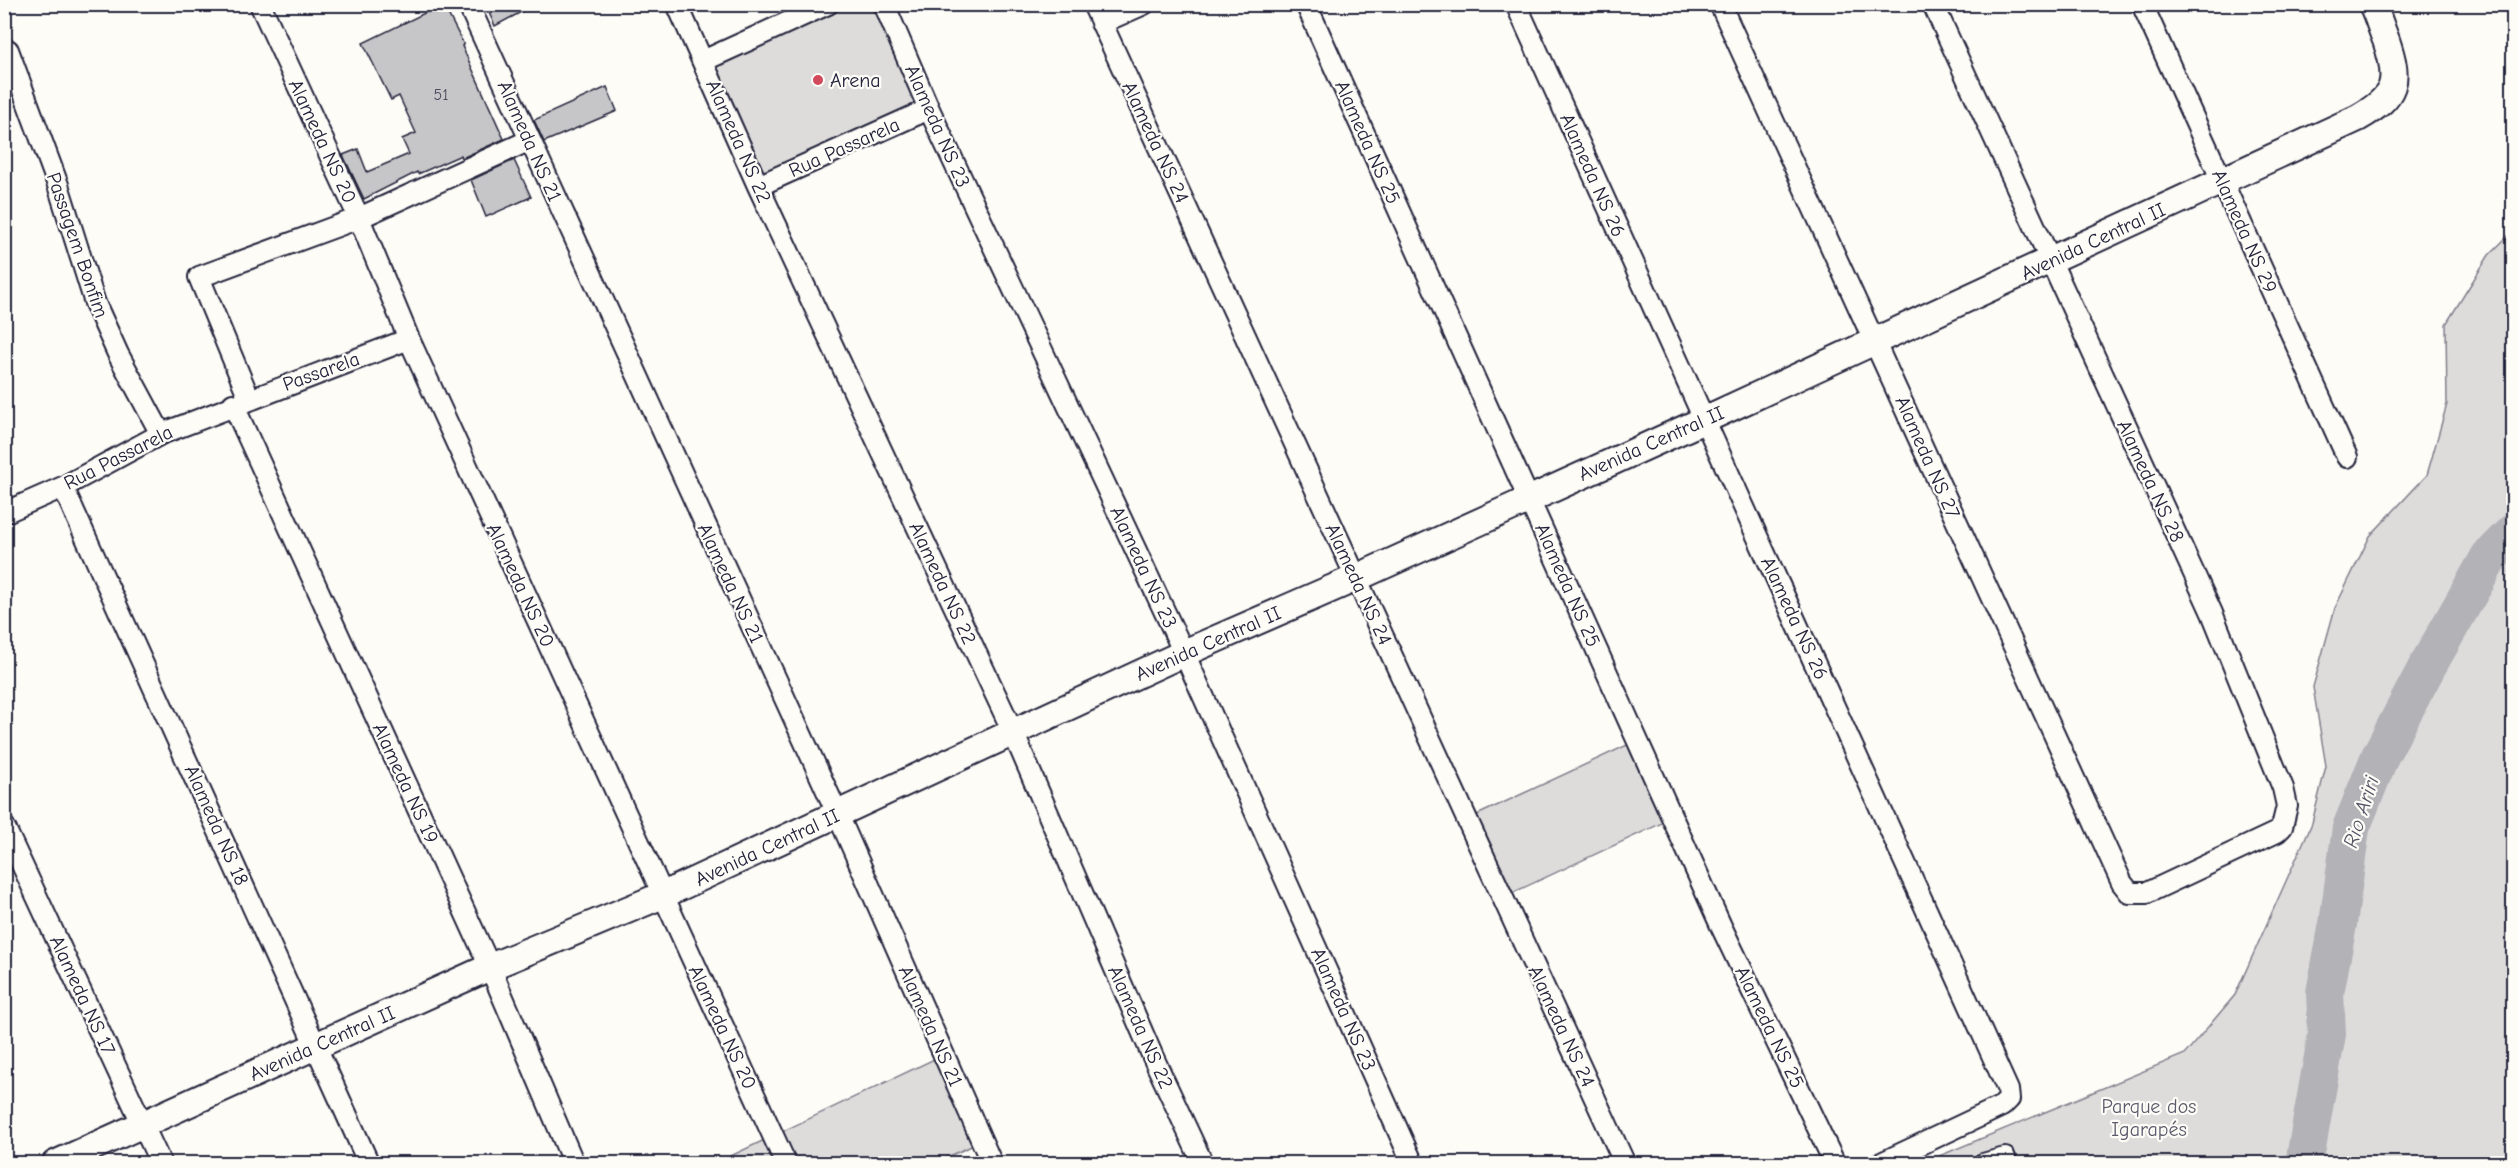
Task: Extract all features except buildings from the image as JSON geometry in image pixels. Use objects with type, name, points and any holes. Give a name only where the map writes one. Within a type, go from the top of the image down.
[{"type":"street","name":"Alameda NS 20","points":[[260,4],[358,218],[409,339],[786,1164]]},
{"type":"street","name":"Alameda NS 21","points":[[468,4],[838,814],[992,1164]]},
{"type":"street","name":"Alameda NS 22","points":[[677,4],[758,186],[1013,732],[1148,1046],[1203,1164]]},
{"type":"street","points":[[703,61],[828,4]]},
{"type":"street","name":"Alameda NS 23","points":[[884,4],[929,109],[1184,653],[1413,1164]]},
{"type":"street","name":"Alameda NS 24","points":[[1093,4],[1625,1164]]},
{"type":"street","points":[[1101,23],[1144,4]]},
{"type":"street","name":"Alameda NS 25","points":[[1306,4],[1722,926],[1835,1164]]},
{"type":"street","name":"Alameda NS 26","points":[[1516,4],[2009,1095],[2007,1103],[2002,1106],[1879,1164]]},
{"type":"street","name":"Alameda NS 27","points":[[1720,4],[2122,883],[2130,892],[2147,892]]},
{"type":"street","name":"Alameda NS 28","points":[[1933,4],[2212,613],[2255,714],[2283,788],[2287,806],[2282,827],[2268,837],[2147,892]]},
{"type":"street","name":"Alameda NS 29","points":[[2142,4],[2347,457]]},
{"type":"street","name":"Avenida Central II","points":[[56,1164],[490,967],[663,895],[1184,653],[1356,578],[1704,420],[2358,118],[2375,108],[2394,83],[2395,66],[2372,4]]},
{"type":"street","name":"Passagem Bonfim","points":[[8,50],[58,185],[96,303],[118,354],[161,434]]},
{"type":"street","name":"Rua Passarela","points":[[758,186],[929,109]]},
{"type":"street","points":[[358,218],[530,140]]},
{"type":"street","name":"Alameda NS 19","points":[[358,218],[199,276],[241,401],[490,967],[574,1164]]},
{"type":"street","name":"Passarela","points":[[241,401],[409,339]]},
{"type":"street","name":"Rua Passarela","points":[[4,513],[63,487],[161,434],[241,401]]},
{"type":"street","name":"Alameda NS 18","points":[[63,487],[318,1046],[369,1164]]},
{"type":"street","name":"Alameda NS 17","points":[[4,826],[161,1164]]},
{"type":"street","points":[[1983,1164],[2005,1158]]},
{"type":"green space","name":"Arena","points":[[819,5],[889,5],[934,101],[761,184],[703,59]]},
{"type":"green space","name":"Parque dos Igarapés","points":[[2513,231],[2513,1163],[1920,1164],[2185,1054],[2235,995],[2312,823],[2326,766],[2313,687],[2335,608],[2370,536],[2427,475],[2447,404],[2446,324],[2489,255]]},
{"type":"green space","points":[[1638,740],[1673,818],[1510,894],[1477,815]]},
{"type":"green space","points":[[949,1052],[987,1139],[934,1163],[714,1164]]},
{"type":"waterway","name":"Rio Ariri","points":[[2304,1164],[2327,1034],[2325,993],[2338,924],[2351,828],[2380,756],[2428,665],[2490,556],[2514,532]]},
{"type":"place","name":"Arena","points":[[818,80]]}]
